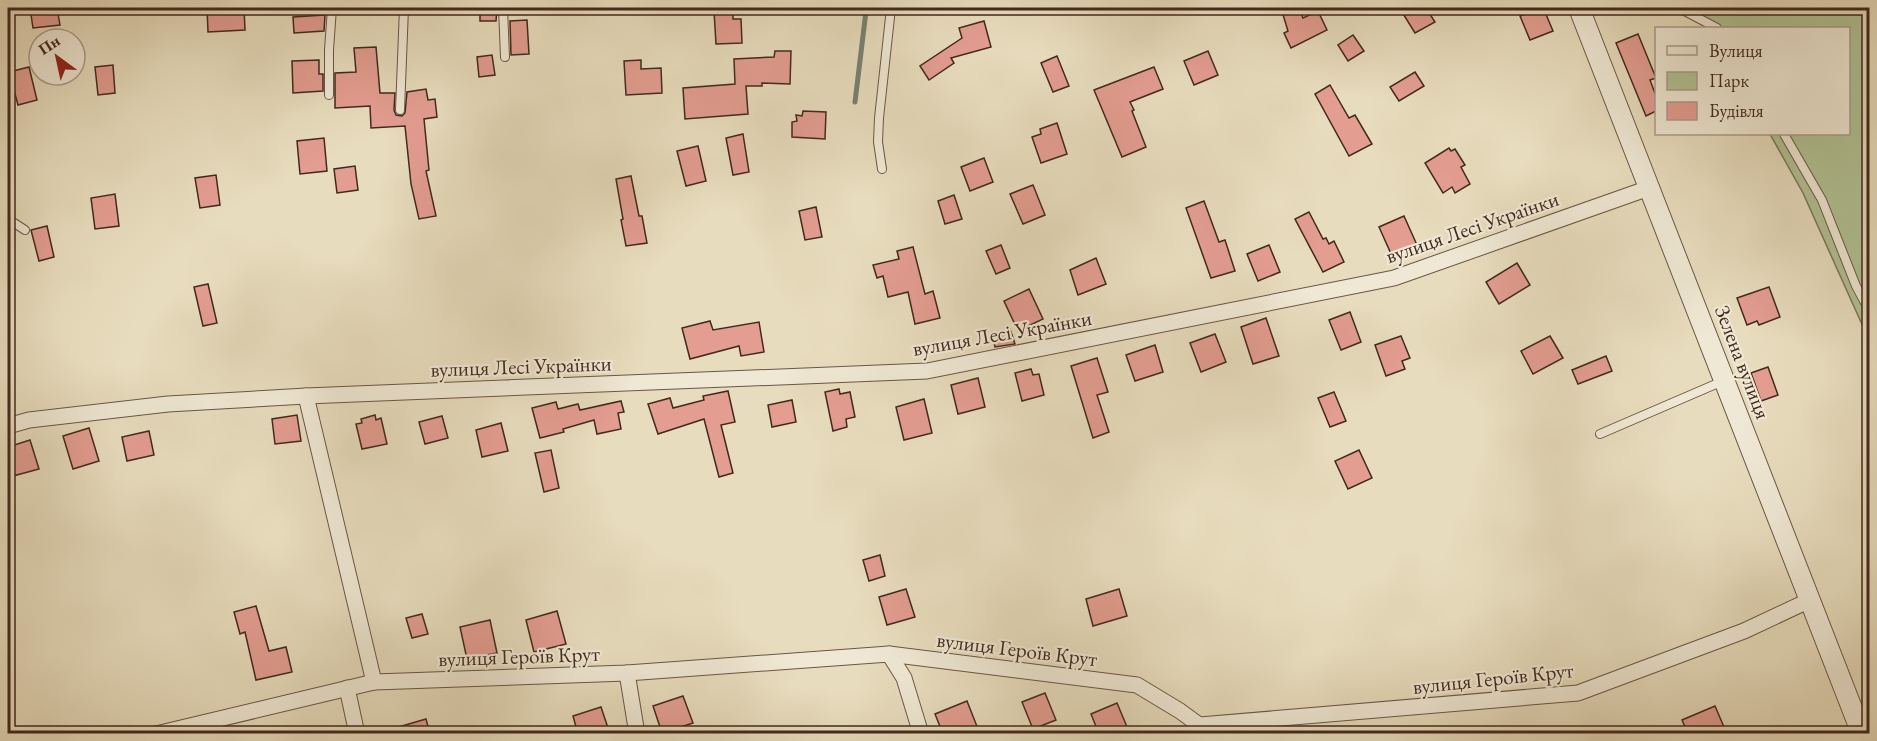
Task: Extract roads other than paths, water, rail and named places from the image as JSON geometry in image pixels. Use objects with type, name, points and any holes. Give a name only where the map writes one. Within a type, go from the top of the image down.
[{"type":"street","name":"Зелена вулиця","points":[[1579,8],[1862,734]]},
{"type":"street","name":"вулиця Лесі Українки","points":[[8,426],[29,420],[168,404],[306,396],[927,371],[1394,278],[1649,188]]},
{"type":"street","points":[[306,396],[374,681]]},
{"type":"street","name":"вулиця Героїв Крут","points":[[156,734],[374,681],[627,673],[889,654],[1137,685],[1205,729],[1578,693],[1744,631],[1810,600]]},
{"type":"street","points":[[889,654],[904,678],[921,734]]},
{"type":"street","points":[[627,673],[637,734]]},
{"type":"street","points":[[347,688],[357,734]]},
{"type":"lane","points":[[329,95],[332,8]]},
{"type":"lane","points":[[400,110],[404,8]]},
{"type":"lane","points":[[503,8],[505,57]]},
{"type":"lane","points":[[882,169],[878,142],[879,118],[891,8]]},
{"type":"lane","points":[[1679,8],[1716,27]]},
{"type":"lane","points":[[1785,135],[1822,200],[1856,286],[1869,312]]},
{"type":"lane","points":[[8,219],[25,230]]},
{"type":"lane","points":[[1600,434],[1724,381]]},
{"type":"waterway","points":[[855,102],[866,11]]}]
